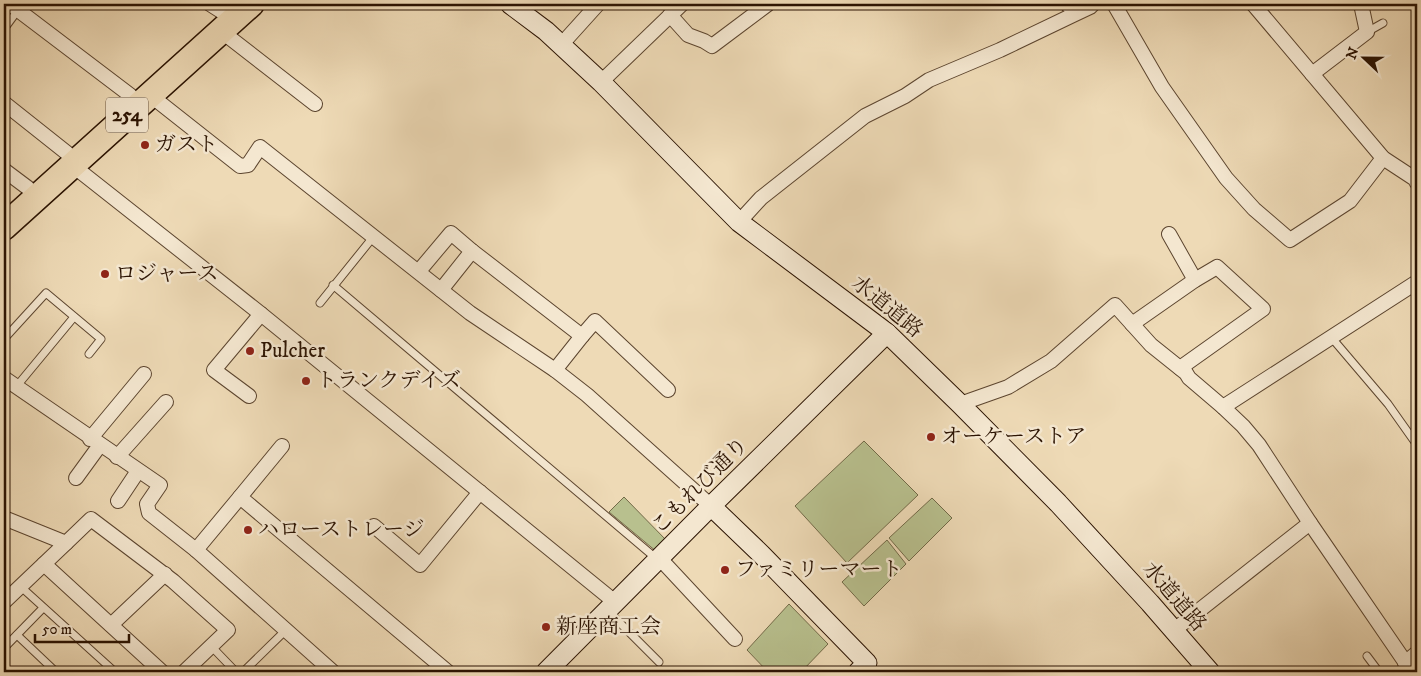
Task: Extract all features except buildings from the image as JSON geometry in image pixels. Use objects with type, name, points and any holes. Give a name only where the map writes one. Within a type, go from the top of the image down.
[{"type":"highway","name":"254","points":[[4,227],[70,159],[140,95],[220,12],[251,4]]},
{"type":"highway","name":"254","points":[[4,210],[28,188],[70,159]]},
{"type":"street","points":[[561,45],[598,4]]},
{"type":"street","points":[[601,82],[682,4]]},
{"type":"street","points":[[670,15],[688,35],[712,46],[768,4]]},
{"type":"street","points":[[739,222],[761,198],[865,116],[905,96],[929,80],[1000,50],[1073,16],[1093,4]]},
{"type":"street","points":[[1114,4],[1162,87],[1226,178],[1254,209],[1290,240],[1350,201],[1383,158]]},
{"type":"street","points":[[1253,4],[1383,158],[1417,182]]},
{"type":"street","points":[[1312,74],[1367,32],[1361,4]]},
{"type":"street","name":"水道道路","points":[[517,6],[601,82],[739,222],[888,333],[1058,503],[1150,603],[1210,672]]},
{"type":"street","points":[[14,7],[240,166],[248,165],[260,147],[470,313],[555,370],[587,395],[711,506],[762,555],[867,669]]},
{"type":"street","points":[[220,12],[314,104]]},
{"type":"street","points":[[4,103],[70,159],[480,492],[611,606]]},
{"type":"street","points":[[4,170],[28,188]]},
{"type":"street","points":[[419,272],[451,233],[582,336]]},
{"type":"street","points":[[1169,234],[1195,280]]},
{"type":"street","points":[[441,290],[472,251]]},
{"type":"street","points":[[1132,324],[1217,267],[1263,309],[1180,368]]},
{"type":"street","points":[[1223,407],[1417,282]]},
{"type":"street","points":[[960,404],[1008,387],[1051,361],[1115,305],[1152,345],[1223,407],[1259,445],[1408,668],[1417,653]]},
{"type":"street","points":[[249,396],[214,370],[261,314]]},
{"type":"street","points":[[555,370],[595,322],[668,390]]},
{"type":"street","name":"こもれび通り","points":[[546,672],[711,506],[888,333]]},
{"type":"street","points":[[76,478],[95,442],[144,374]]},
{"type":"street","points":[[4,378],[160,485],[147,504],[149,513],[196,550],[333,672]]},
{"type":"street","points":[[117,457],[166,402]]},
{"type":"street","points":[[196,550],[282,446]]},
{"type":"street","points":[[118,501],[138,471]]},
{"type":"street","points":[[374,526],[420,565],[480,492]]},
{"type":"street","points":[[240,497],[448,672]]},
{"type":"street","points":[[4,518],[66,544]]},
{"type":"street","points":[[4,602],[91,519],[165,574],[228,630],[184,672]]},
{"type":"street","points":[[1173,631],[1310,523]]},
{"type":"street","points":[[658,560],[665,564],[735,640]]},
{"type":"street","points":[[44,564],[162,672]]},
{"type":"street","points":[[111,625],[165,574]]},
{"type":"lane","points":[[1062,4],[1073,16]]},
{"type":"lane","points":[[4,29],[14,7]]},
{"type":"lane","points":[[1367,32],[1383,23]]},
{"type":"lane","points":[[320,303],[374,236]]},
{"type":"lane","points":[[334,285],[658,560]]},
{"type":"lane","points":[[4,339],[46,293],[101,339],[89,354]]},
{"type":"lane","points":[[16,387],[74,317]]},
{"type":"lane","points":[[1331,337],[1388,404],[1417,445]]},
{"type":"lane","points":[[20,586],[115,672]]},
{"type":"lane","points":[[611,606],[659,662]]},
{"type":"lane","points":[[4,648],[44,608]]},
{"type":"lane","points":[[243,672],[286,630]]},
{"type":"lane","points":[[17,635],[56,672]]},
{"type":"lane","points":[[211,646],[236,672]]},
{"type":"lane","points":[[1367,656],[1379,672]]},
{"type":"green space","points":[[864,441],[918,495],[847,563],[795,506]]},
{"type":"green space","points":[[624,497],[667,541],[657,552],[609,512]]},
{"type":"green space","points":[[932,498],[952,518],[909,561],[889,538]]},
{"type":"green space","points":[[887,540],[906,564],[864,606],[842,582]]},
{"type":"green space","points":[[789,604],[828,644],[801,672],[768,672],[747,650]]},
{"type":"place","name":"ガスト","points":[[145,145]]},
{"type":"place","name":"ロジャース","points":[[105,274]]},
{"type":"place","name":"Pulcher","points":[[250,351]]},
{"type":"place","name":"トランクデイズ","points":[[306,381]]},
{"type":"place","name":"オーケーストア","points":[[931,437]]},
{"type":"place","name":"ハローストレージ","points":[[248,530]]},
{"type":"place","name":"ファミリーマート","points":[[725,570]]},
{"type":"place","name":"新座商工会","points":[[546,627]]}]
